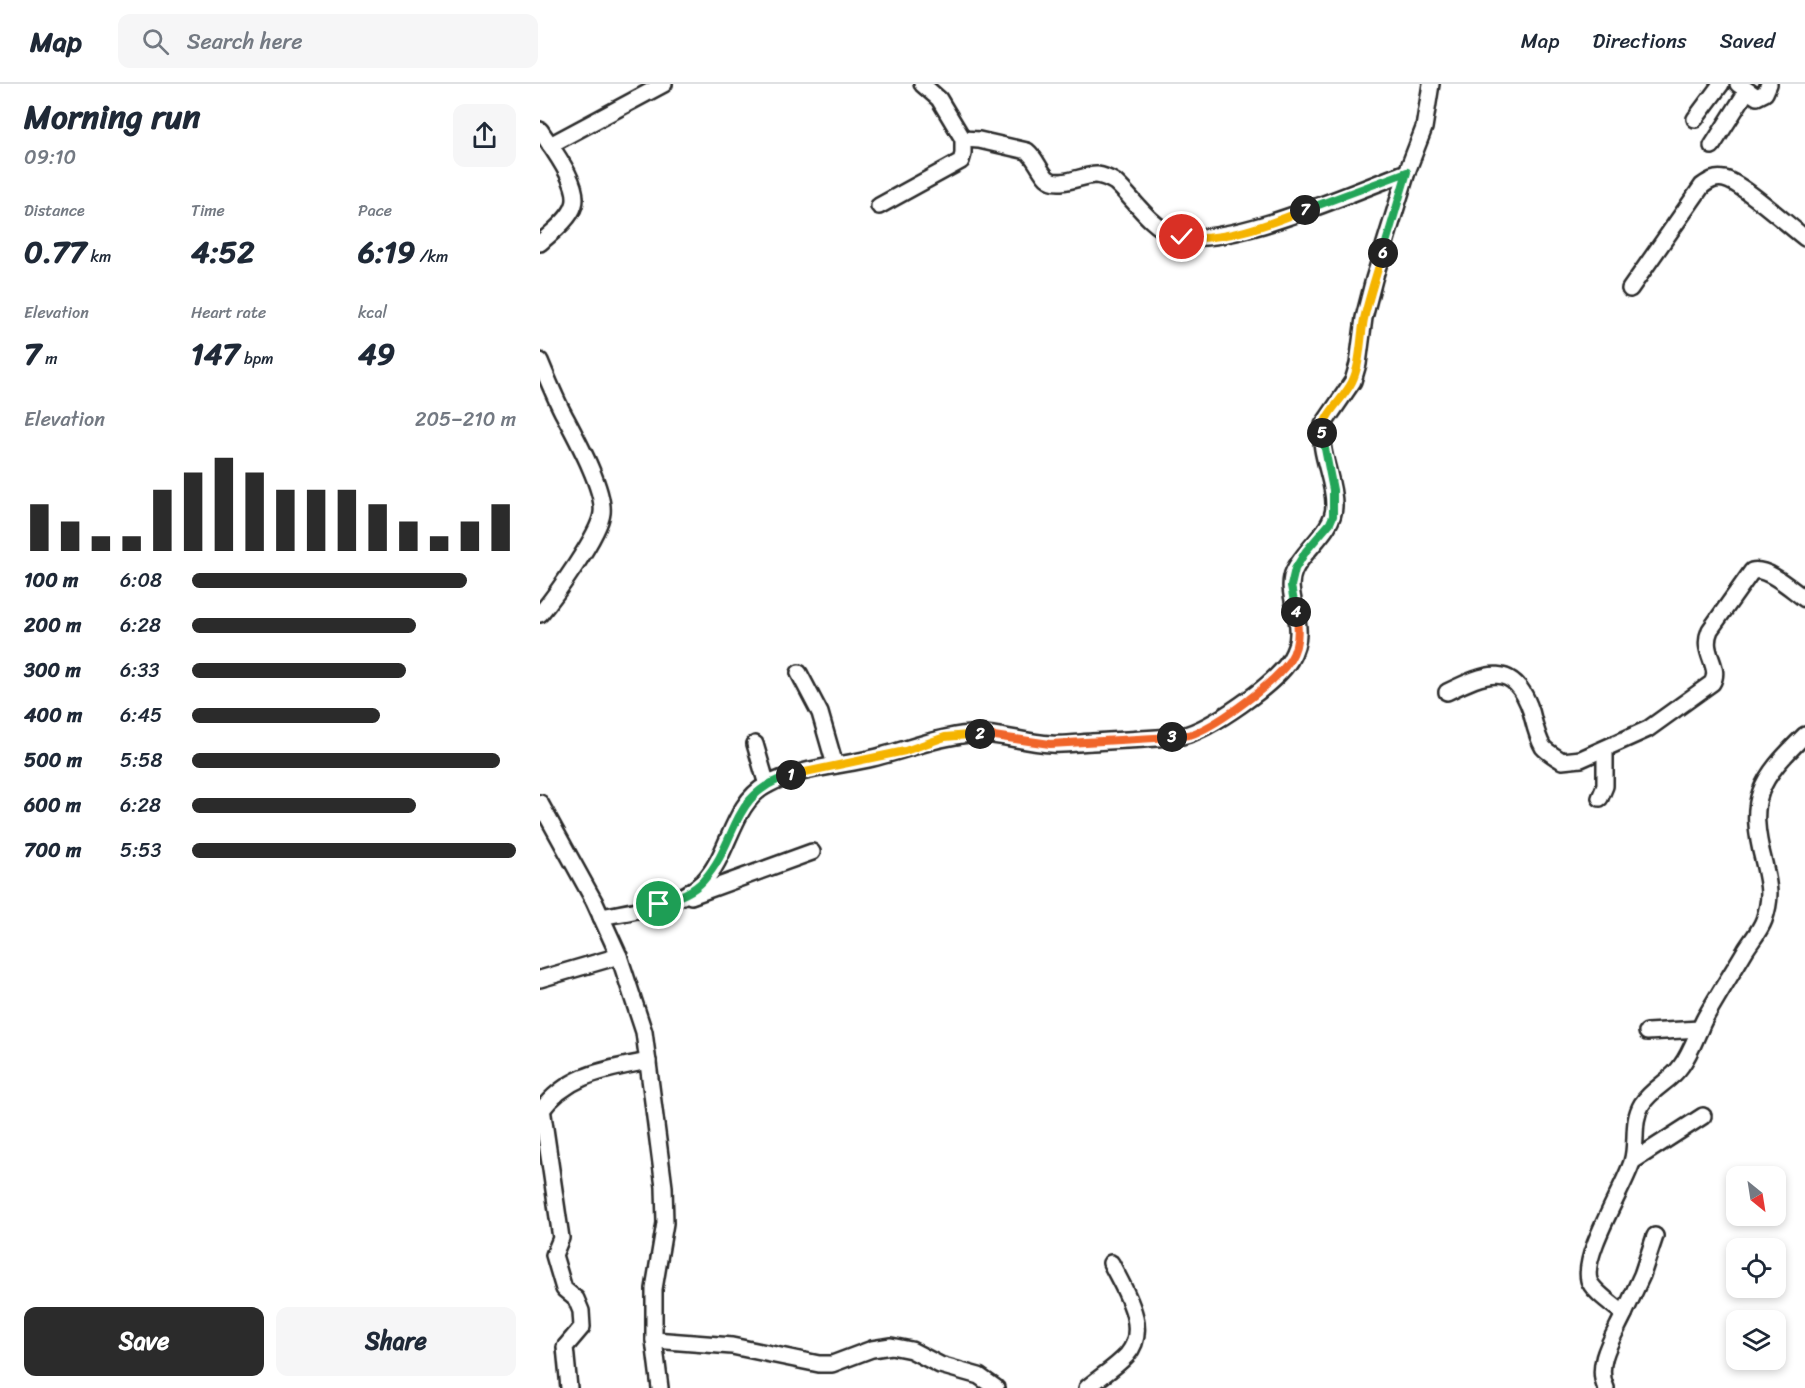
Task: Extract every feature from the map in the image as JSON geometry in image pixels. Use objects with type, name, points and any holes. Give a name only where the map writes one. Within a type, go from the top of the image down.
[{"type":"street","points":[[549,145],[664,84]]},
{"type":"street","points":[[879,206],[960,161],[963,154],[963,139],[939,99],[922,84]]},
{"type":"street","points":[[659,904],[684,895],[702,882],[712,869],[741,811],[755,793],[766,785],[788,776],[905,751],[945,737],[971,734],[987,734],[1050,744],[1182,736],[1194,733],[1226,716],[1262,688],[1290,660],[1299,625],[1291,578],[1306,551],[1330,523],[1333,516],[1333,490],[1324,448],[1323,425],[1353,381],[1358,364],[1364,318],[1374,279],[1407,172],[1424,128],[1431,84]]},
{"type":"street","points":[[1695,119],[1721,84]]},
{"type":"street","points":[[1712,146],[1743,88],[1760,97],[1765,93],[1769,84]]},
{"type":"street","points":[[540,130],[564,168],[576,195],[574,207],[540,243]]},
{"type":"street","points":[[963,139],[1024,149],[1030,153],[1045,176],[1052,181],[1059,182],[1098,175],[1107,177],[1115,182],[1161,228],[1170,234],[1195,239],[1223,235],[1265,224],[1407,172]]},
{"type":"street","points":[[1630,289],[1702,186],[1711,180],[1722,178],[1740,185],[1805,238]]},
{"type":"street","points":[[540,361],[582,451],[603,505],[602,516],[588,542],[566,580],[540,614]]},
{"type":"street","points":[[1447,693],[1479,677],[1502,674],[1520,687],[1544,747],[1562,761],[1571,761],[1605,749],[1648,729],[1712,683],[1715,670],[1706,645],[1706,638],[1749,573],[1757,569],[1767,572],[1805,599]]},
{"type":"street","points":[[799,673],[820,713],[835,765]]},
{"type":"street","points":[[1624,1314],[1593,1288],[1587,1271],[1611,1207],[1633,1161],[1637,1115],[1642,1103],[1681,1068],[1700,1029],[1763,923],[1770,891],[1757,831],[1758,794],[1773,769],[1805,735]]},
{"type":"street","points":[[755,744],[766,785]]},
{"type":"street","points":[[1600,798],[1605,786],[1605,749]]},
{"type":"street","points":[[540,803],[601,916],[619,956],[644,1032],[664,1187],[665,1223],[654,1289],[654,1340],[660,1388]]},
{"type":"street","points":[[601,916],[706,891],[812,852]]},
{"type":"street","points":[[540,979],[619,956]]},
{"type":"street","points":[[1647,1032],[1700,1029]]},
{"type":"street","points":[[569,1388],[565,1347],[582,1326],[581,1311],[576,1299],[564,1289],[554,1255],[561,1238],[541,1110],[571,1082],[599,1071],[648,1061]]},
{"type":"street","points":[[1633,1161],[1703,1116]]},
{"type":"street","points":[[1606,1388],[1602,1370],[1604,1359],[1642,1275],[1655,1236]]},
{"type":"street","points":[[1087,1388],[1128,1355],[1135,1342],[1134,1310],[1111,1263]]},
{"type":"street","points":[[654,1340],[732,1346],[819,1364],[832,1364],[872,1349],[891,1346],[911,1350],[940,1365],[979,1376],[996,1388]]},
{"type":"route","points":[[659,904],[684,895],[702,882],[728,840],[741,811],[755,793],[766,785],[788,776],[905,751],[945,737],[971,734],[987,734],[1050,744],[1182,736],[1194,733],[1226,716],[1262,688],[1290,660],[1296,645],[1299,625],[1291,578],[1306,551],[1330,523],[1333,516],[1333,490],[1324,448],[1323,425],[1353,381],[1358,364],[1364,318],[1374,279],[1401,198],[1407,172],[1265,224],[1214,237],[1195,239],[1182,237]]}]
